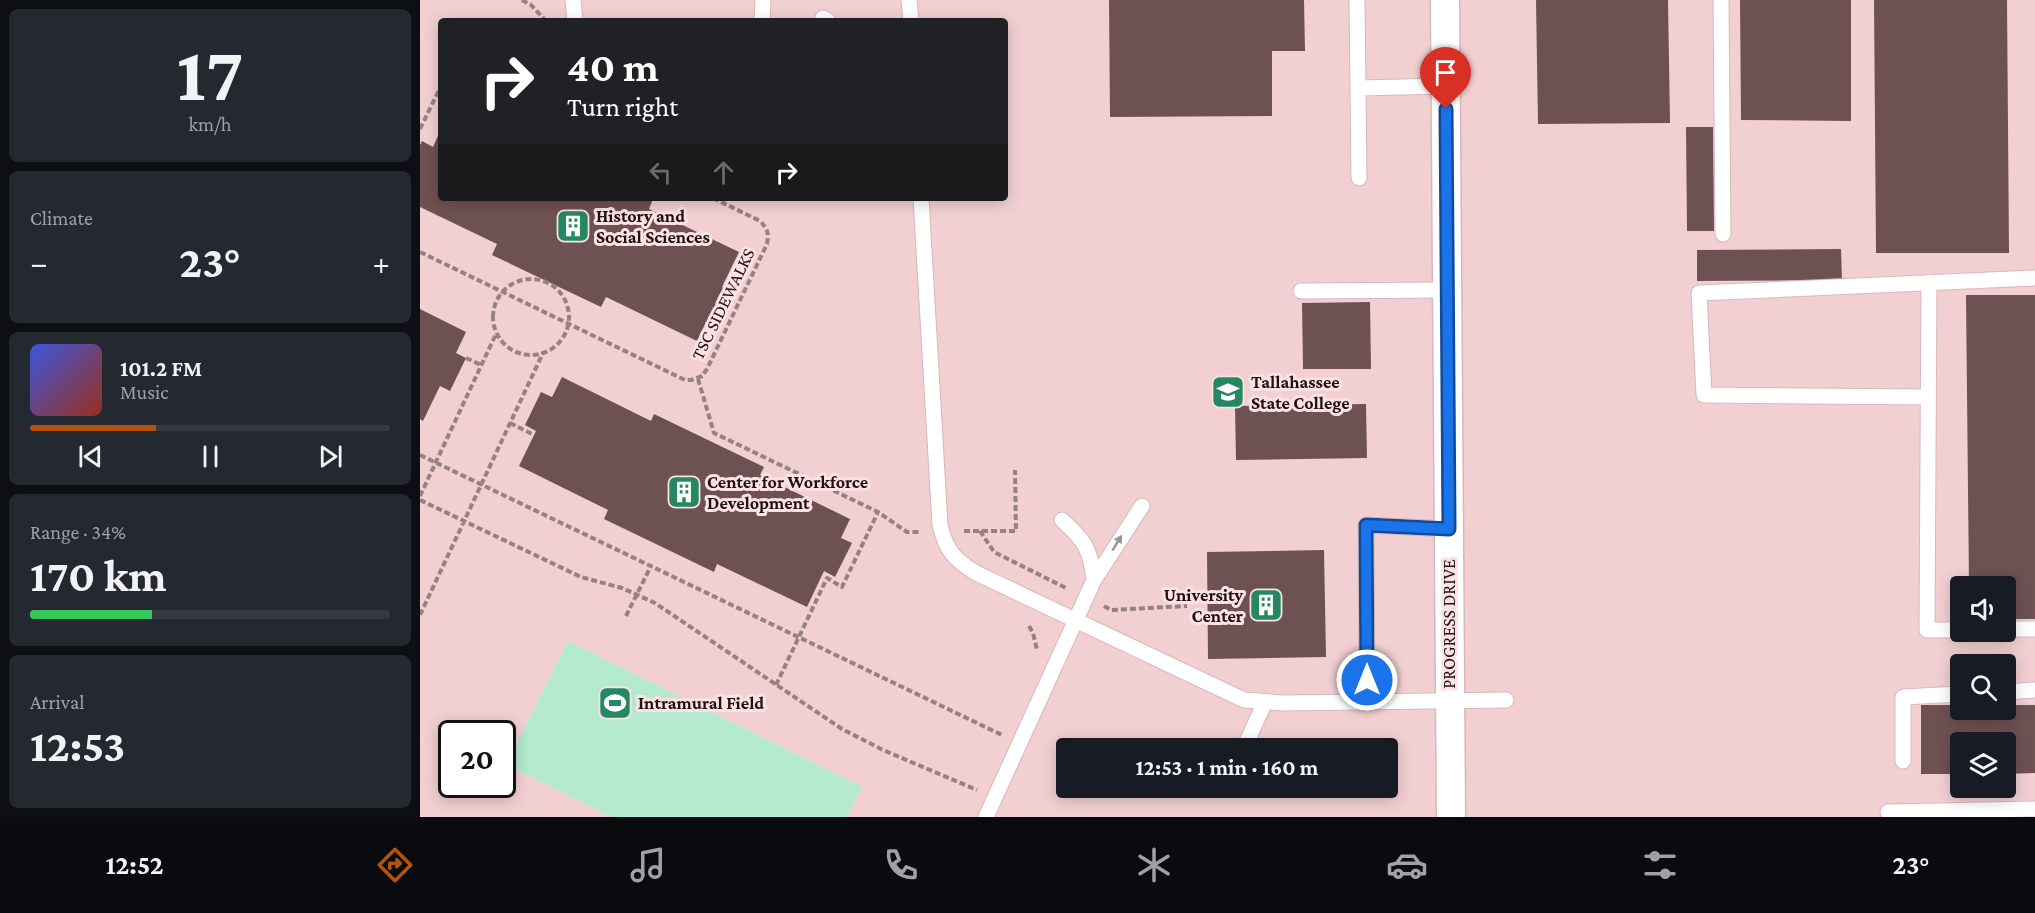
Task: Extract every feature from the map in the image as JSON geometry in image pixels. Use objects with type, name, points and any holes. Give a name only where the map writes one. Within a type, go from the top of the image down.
[{"type":"street","name":"PROGRESS DRIVE","points":[[1445,0],[1451,817]]},
{"type":"lane","points":[[573,0],[575,18]]},
{"type":"lane","points":[[762,18],[763,0]]},
{"type":"lane","points":[[909,0],[910,18]]},
{"type":"lane","points":[[1357,0],[1359,178]]},
{"type":"lane","points":[[1721,0],[1723,234]]},
{"type":"lane","points":[[1358,88],[1446,86]]},
{"type":"lane","points":[[921,201],[941,532],[956,560],[976,573],[1244,700],[1265,702],[1506,700]]},
{"type":"lane","points":[[1928,397],[1704,396],[1699,293],[2035,278]]},
{"type":"lane","points":[[1929,282],[1927,630],[1950,630]]},
{"type":"lane","points":[[1301,291],[1447,290]]},
{"type":"lane","points":[[986,817],[1094,580],[1142,506]]},
{"type":"lane","points":[[1062,520],[1082,538],[1091,558],[1094,580]]},
{"type":"lane","points":[[1368,702],[1366,525],[1449,529]]},
{"type":"lane","points":[[2016,629],[2035,629]]},
{"type":"lane","points":[[2016,691],[2035,690]]},
{"type":"lane","points":[[1903,761],[1903,697],[1950,695]]},
{"type":"lane","points":[[1249,738],[1265,702]]},
{"type":"lane","points":[[1888,812],[2035,809]]},
{"type":"path","points":[[522,0],[531,5],[543,18]]},
{"type":"path","points":[[420,129],[438,92]]},
{"type":"path","name":"TSC SIDEWALKS","points":[[420,252],[685,380],[698,379],[712,358],[767,244],[769,234],[760,221],[719,201]]},
{"type":"path","points":[[540,279],[552,284],[563,296],[568,309],[568,324],[565,335],[558,344],[543,353],[521,354],[508,348],[499,339],[492,313],[502,291],[513,282],[540,279]]},
{"type":"path","points":[[497,333],[420,498],[464,523],[580,577],[622,588],[655,603],[842,729],[883,750],[978,790]]},
{"type":"path","points":[[420,615],[543,353]]},
{"type":"path","points":[[466,358],[481,365]]},
{"type":"path","name":"TSC SIDEWALKS","points":[[698,379],[714,433],[878,513],[907,532],[1016,531],[1016,470]]},
{"type":"path","points":[[510,423],[534,435]]},
{"type":"path","points":[[420,455],[1003,735]]},
{"type":"path","points":[[776,685],[827,578],[842,587],[878,513]]},
{"type":"path","points":[[980,531],[994,552],[1111,610],[1187,606]]},
{"type":"path","points":[[626,616],[651,566]]},
{"type":"shaded area","name":"Tallahassee State College","points":[[420,0],[2035,0],[2035,817],[420,817]]},
{"type":"green space","name":"Intramural Field","points":[[568,641],[862,787],[847,817],[612,817],[516,770],[516,745]]},
{"type":"building","points":[[1109,0],[1304,0],[1305,51],[1272,51],[1272,116],[1110,117]]},
{"type":"building","points":[[1536,0],[1668,0],[1670,123],[1538,124]]},
{"type":"building","points":[[1740,0],[1851,0],[1851,121],[1741,120]]},
{"type":"building","points":[[1874,0],[2007,0],[2009,253],[1876,253]]},
{"type":"building","points":[[1686,127],[1713,127],[1714,231],[1687,231]]},
{"type":"building","name":"History and Social Sciences","points":[[438,136],[438,201],[652,201],[649,209],[739,252],[722,287],[733,292],[716,327],[706,322],[697,341],[606,297],[601,307],[492,255],[497,244],[420,207],[420,145],[422,141],[433,147]]},
{"type":"building","points":[[1841,249],[1842,280],[1697,281],[1697,250]]},
{"type":"building","points":[[1966,295],[2035,295],[2035,619],[2016,619],[2016,576],[1969,576]]},
{"type":"building","points":[[1370,302],[1371,369],[1303,369],[1302,303]]},
{"type":"building","points":[[420,309],[466,332],[456,353],[466,358],[450,391],[440,386],[423,421],[420,419]]},
{"type":"building","name":"Center for Workforce Development","points":[[562,377],[651,421],[654,414],[764,467],[760,475],[850,519],[841,538],[852,543],[835,577],[824,571],[807,607],[717,564],[714,572],[604,519],[608,510],[519,466],[536,431],[525,425],[541,392],[552,397]]},
{"type":"building","points":[[1366,404],[1367,458],[1236,460],[1235,406]]},
{"type":"building","name":"University Center","points":[[1324,550],[1326,657],[1208,659],[1207,552]]},
{"type":"building","points":[[1921,705],[1950,705],[1950,720],[2016,720],[2016,705],[2035,705],[2035,773],[2016,774],[2016,732],[1950,732],[1950,774],[1921,774]]},
{"type":"place","name":"History and Social Sciences","points":[[573,226]]},
{"type":"place","name":"Tallahassee State College","points":[[1228,392]]},
{"type":"place","name":"Center for Workforce Development","points":[[684,492]]},
{"type":"place","name":"University Center","points":[[1266,605]]},
{"type":"place","name":"Intramural Field","points":[[615,703]]},
{"type":"route","points":[[1367,680],[1366,525],[1449,529],[1446,109]]}]
